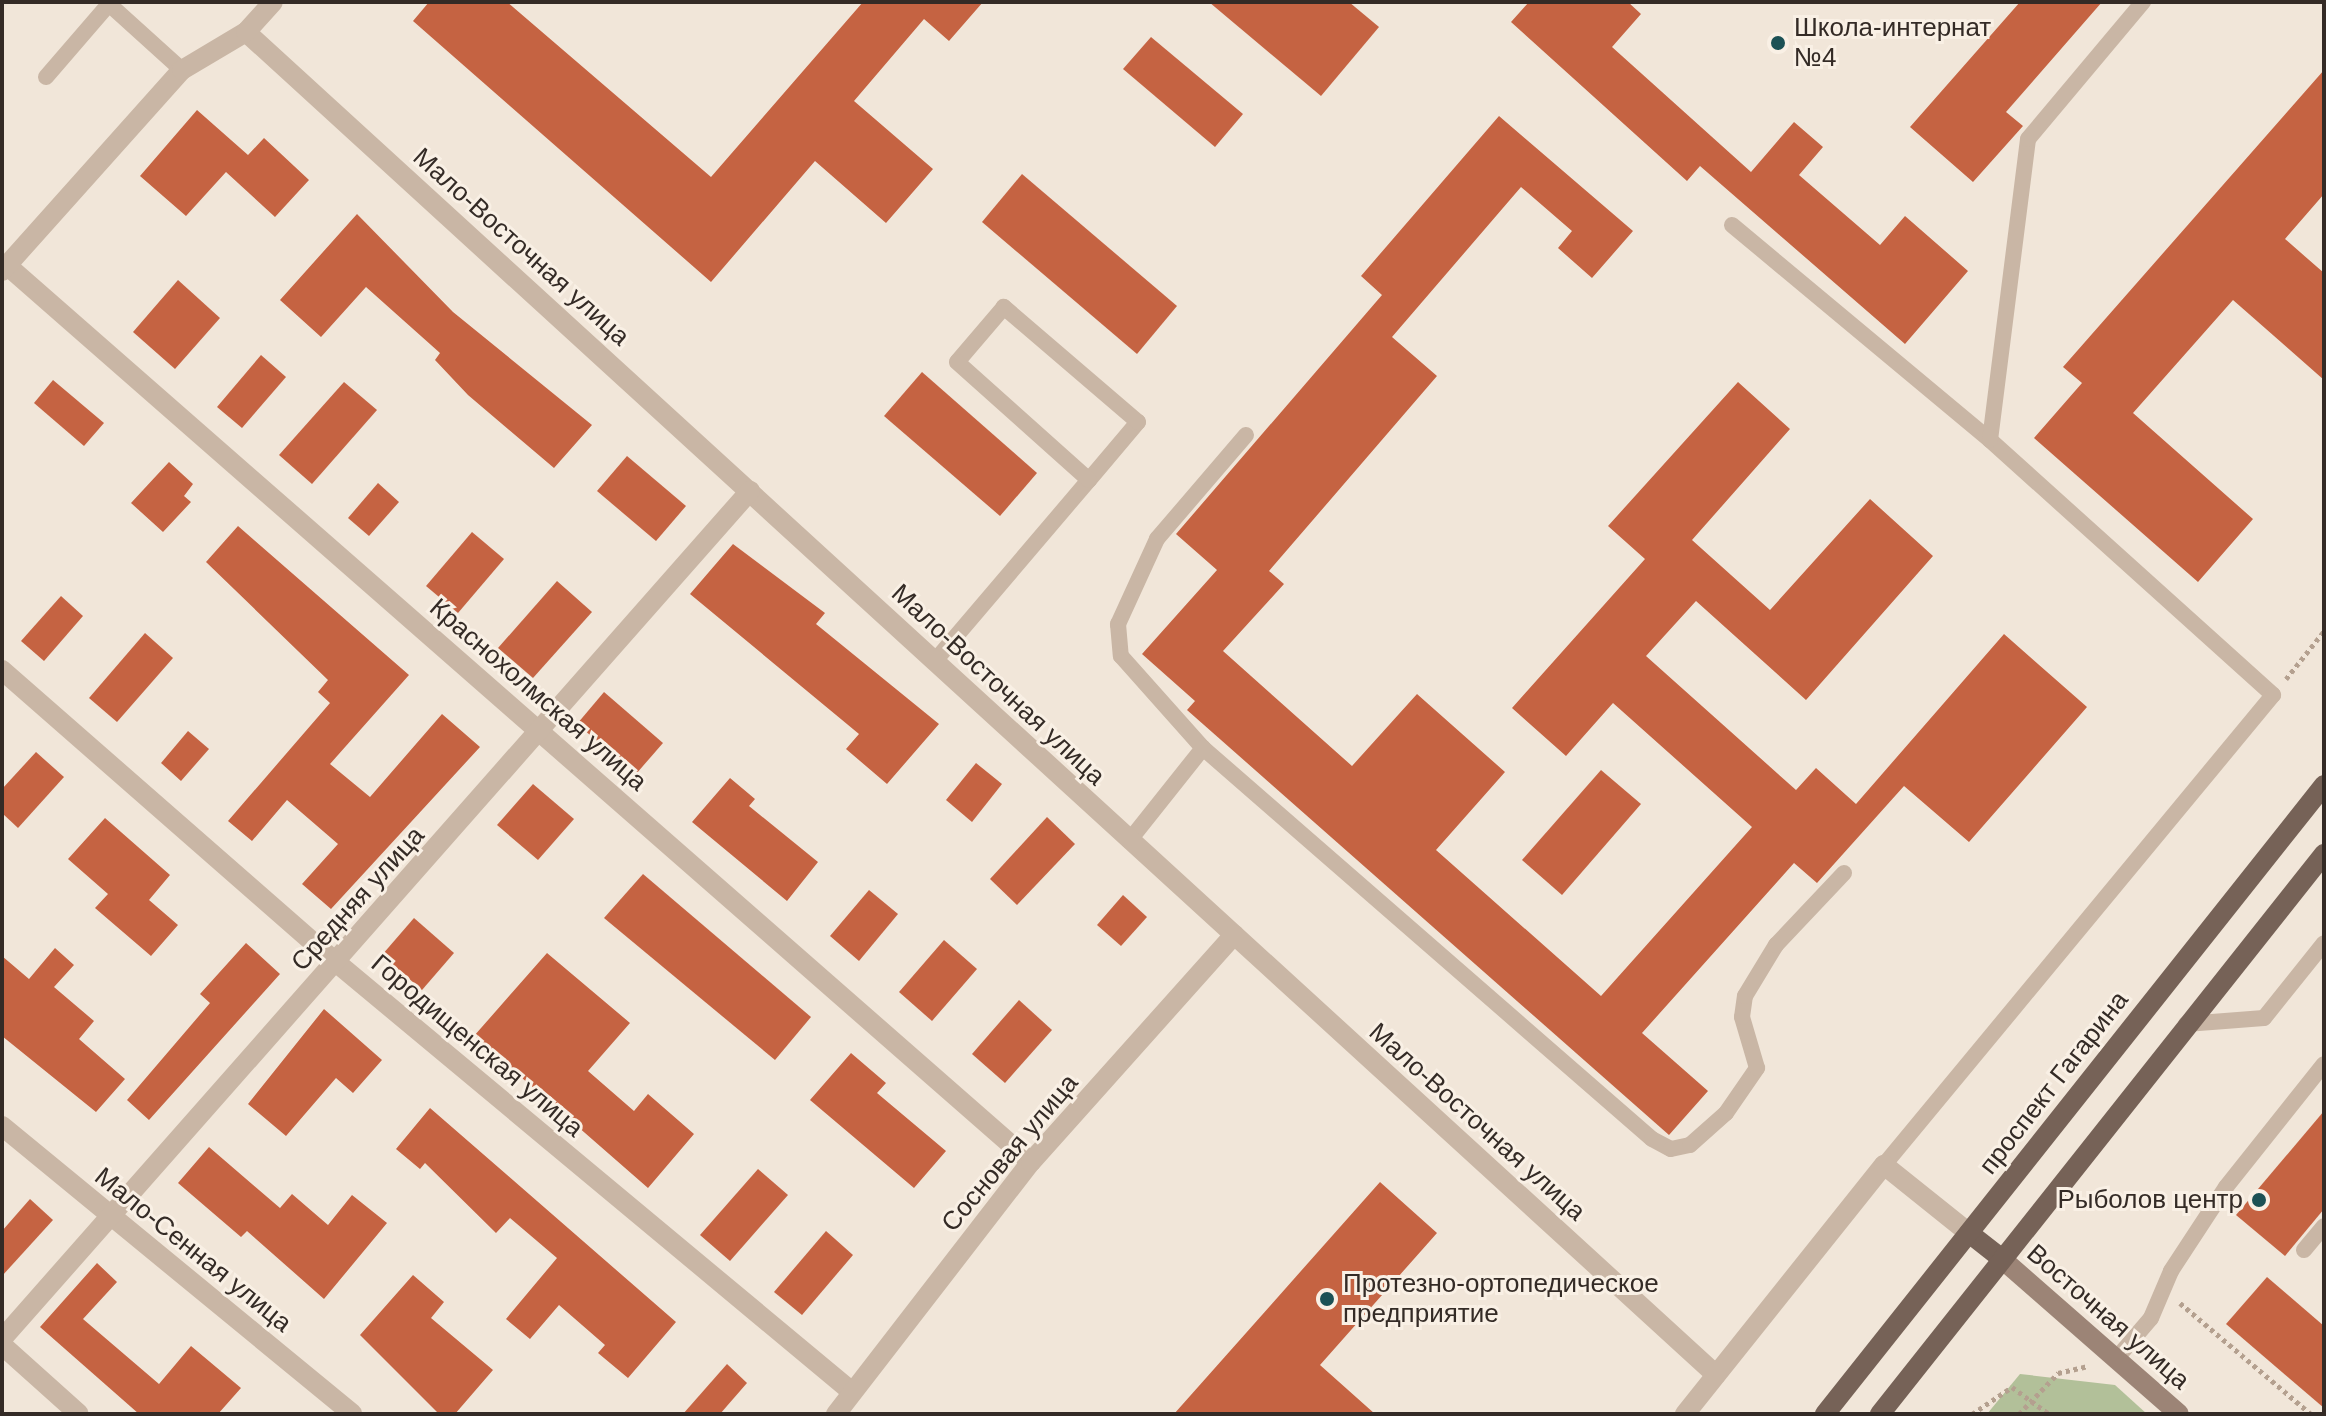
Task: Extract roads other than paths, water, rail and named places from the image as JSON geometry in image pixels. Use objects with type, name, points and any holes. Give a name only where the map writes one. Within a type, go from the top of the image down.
[{"type":"main road","name":"проспект Гагарина","points":[[1825,1414],[2324,785]]},
{"type":"main road","points":[[1880,1414],[2186,1024],[2324,854]]},
{"type":"main road","points":[[1969,1233],[2002,1259]]},
{"type":"main road","name":"Восточная улица","points":[[2002,1259],[2179,1414]]},
{"type":"street","points":[[5,268],[182,70],[246,32],[273,2]]},
{"type":"street","name":"Мало-Восточная улица","points":[[246,32],[1716,1375]]},
{"type":"street","name":"Краснохолмская улица","points":[[5,268],[1031,1162]]},
{"type":"street","name":"Средняя улица","points":[[2,1342],[109,1215],[337,963],[750,491]]},
{"type":"street","name":"Городищенская улица","points":[[2,670],[337,963],[852,1392]]},
{"type":"street","name":"Сосновая улица","points":[[836,1414],[1031,1162],[1234,935]]},
{"type":"street","name":"Мало-Сенная улица","points":[[2,1126],[352,1414]]},
{"type":"street","points":[[1685,1414],[1884,1165],[1969,1233]]},
{"type":"street","points":[[2,1342],[79,1414]]},
{"type":"lane","points":[[1990,440],[2028,139],[2143,2]]},
{"type":"lane","points":[[46,77],[109,4],[182,70]]},
{"type":"lane","points":[[1732,225],[1990,440],[2273,695],[1884,1165]]},
{"type":"lane","points":[[934,662],[1089,480],[1138,422],[1004,307],[957,362],[1089,480]]},
{"type":"lane","points":[[1246,435],[1157,539],[1118,624],[1121,656],[1139,685],[1203,748],[1671,1149],[1690,1145],[1726,1113],[1757,1068],[1742,1017],[1745,996],[1776,945],[1844,873]]},
{"type":"lane","points":[[1129,841],[1203,748]]},
{"type":"lane","points":[[2186,1024],[2264,1018],[2324,943]]},
{"type":"lane","points":[[2116,1359],[2151,1318],[2164,1289],[2226,1187],[2324,1064]]},
{"type":"lane","points":[[2304,1250],[2324,1226]]},
{"type":"place","name":"Школа-интернат №4","points":[[1778,43]]},
{"type":"place","name":"Рыболов центр","points":[[2259,1200]]},
{"type":"place","name":"Протезно-ортопедическое предприятие","points":[[1327,1299]]}]
